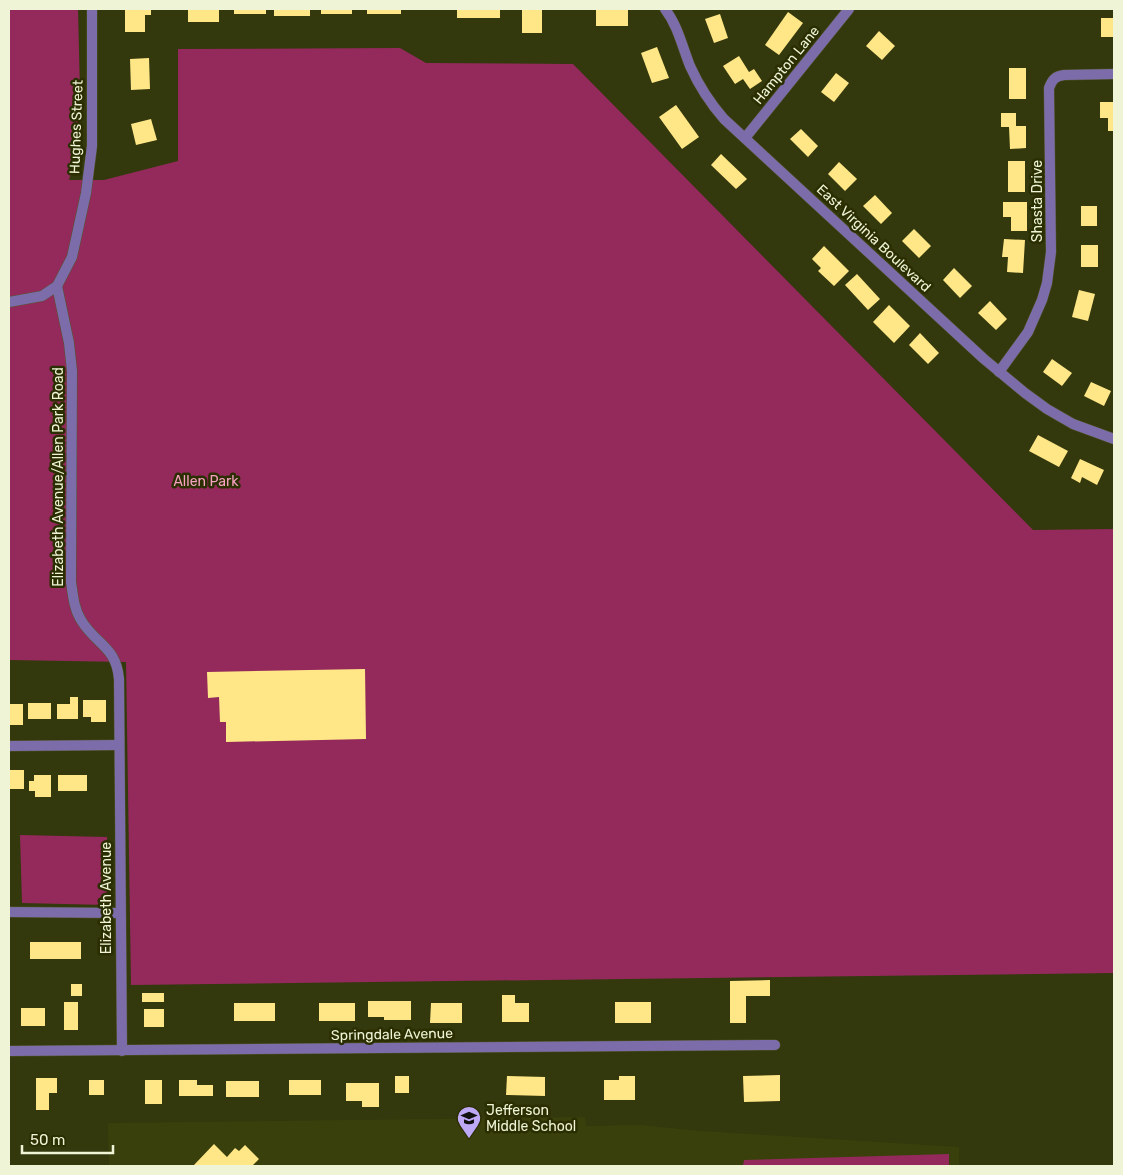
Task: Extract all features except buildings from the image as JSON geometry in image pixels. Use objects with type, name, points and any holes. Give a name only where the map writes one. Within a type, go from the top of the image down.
[{"type":"street","name":"Hughes Street","points":[[56,286],[65,273],[72,257],[86,193],[92,146],[92,9]]},
{"type":"street","name":"East Virginia Boulevard","points":[[665,9],[672,18],[700,87],[724,119],[999,372],[1025,393],[1073,424],[1114,440]]},
{"type":"street","name":"Hampton Lane","points":[[745,138],[849,9]]},
{"type":"street","name":"Shasta Drive","points":[[999,372],[1028,332],[1047,283],[1051,252],[1049,88],[1051,82],[1058,76],[1064,75],[1114,74]]},
{"type":"street","points":[[9,302],[42,296],[56,286]]},
{"type":"street","name":"Elizabeth Avenue/Allen Park Road","points":[[56,286],[69,343],[72,371],[71,582],[77,612],[82,622],[114,657],[118,666],[119,745]]},
{"type":"street","points":[[9,746],[119,745]]},
{"type":"street","name":"Elizabeth Avenue","points":[[119,745],[122,1051]]},
{"type":"street","points":[[9,912],[120,913]]},
{"type":"street","name":"Springdale Avenue","points":[[9,1051],[775,1045]]},
{"type":"shaded area","name":"Jefferson Middle School","points":[[585,1117],[586,1126],[640,1125],[701,1131],[959,1147],[959,1166],[109,1166],[108,1123]]},
{"type":"green space","name":"Allen Park","points":[[9,9],[78,9],[81,134],[69,180],[104,180],[178,161],[178,49],[400,48],[426,63],[573,64],[1033,530],[1114,529],[1114,973],[131,985],[126,662],[9,660]]},
{"type":"green space","points":[[20,835],[107,837],[107,905],[22,903]]},
{"type":"green space","points":[[949,1154],[949,1166],[743,1166],[744,1160]]},
{"type":"place","name":"Jefferson Middle School","points":[[469,1139]]}]
